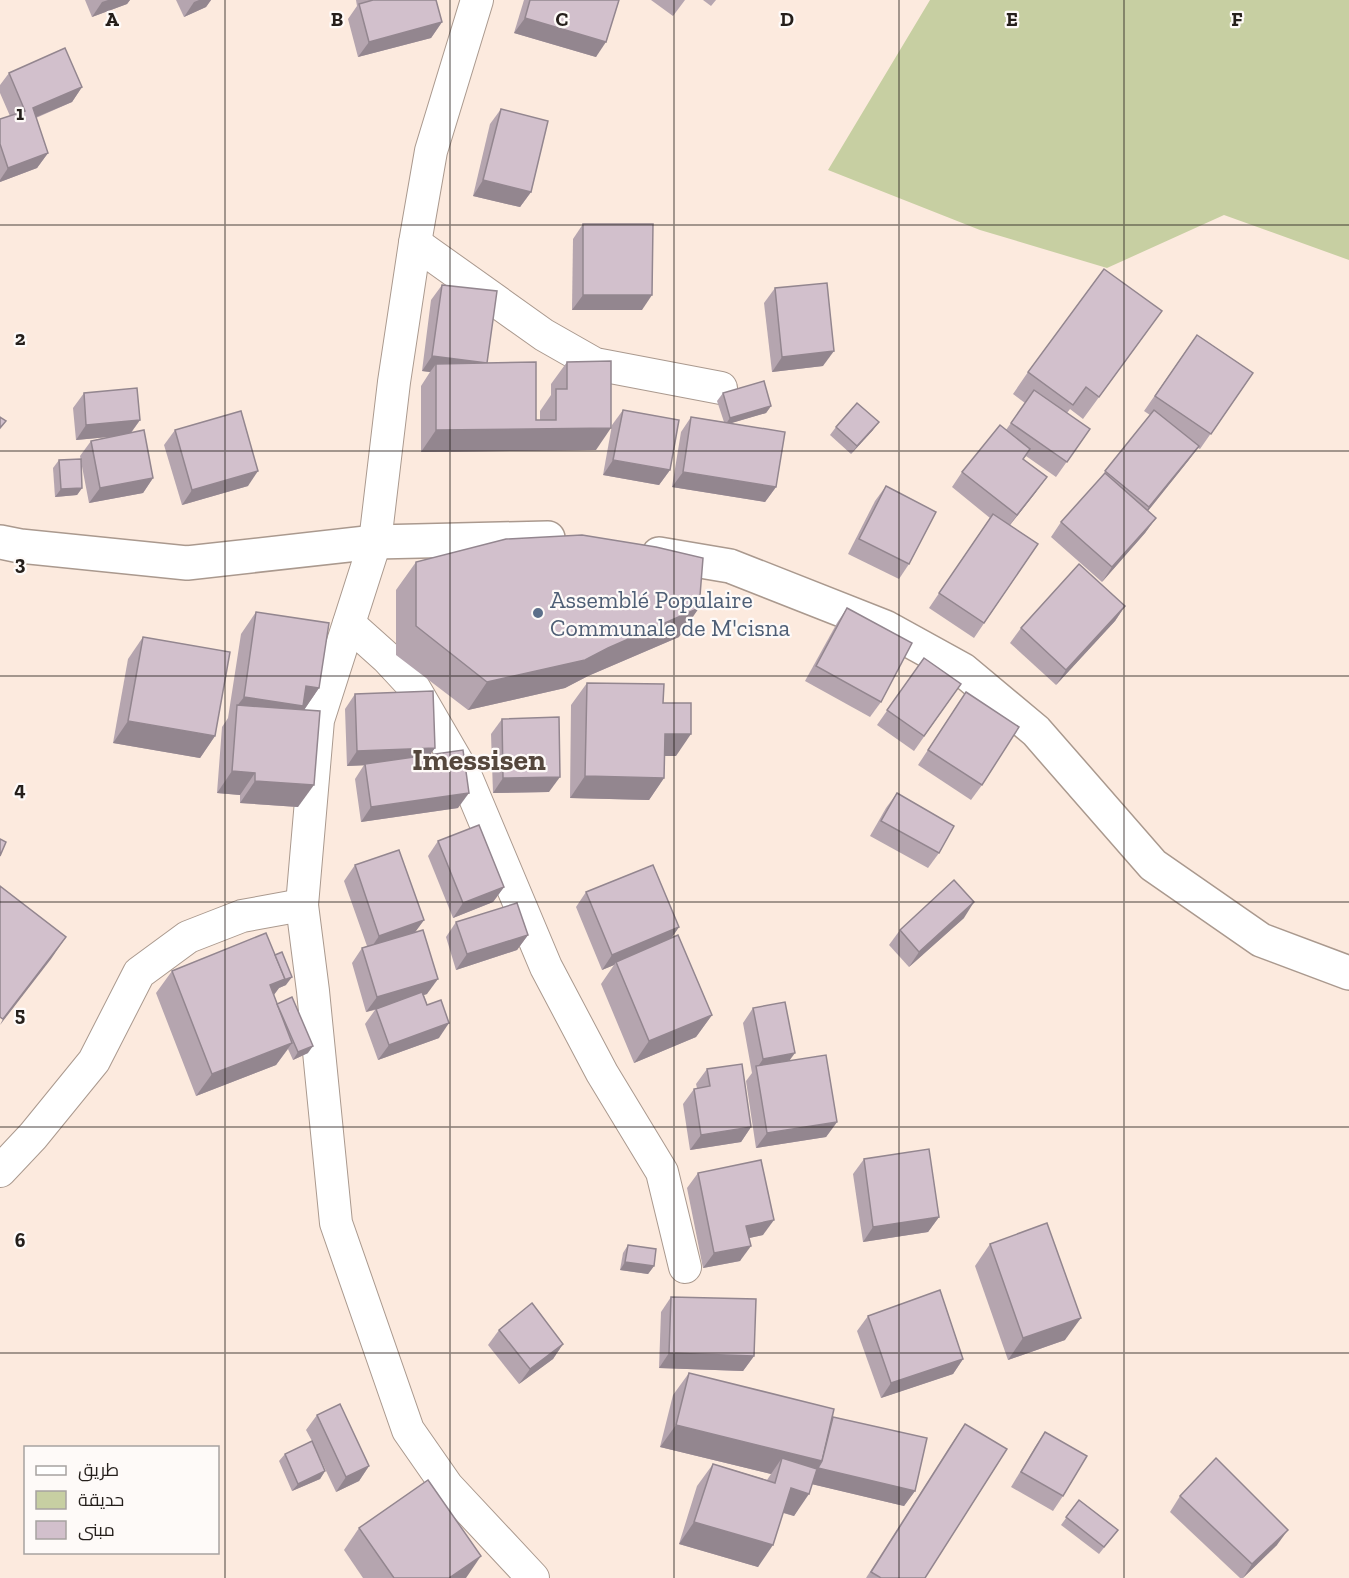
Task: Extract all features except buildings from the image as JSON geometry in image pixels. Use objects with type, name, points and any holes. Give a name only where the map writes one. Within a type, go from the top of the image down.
[{"type":"street","points":[[477,0],[431,151],[394,382],[375,542],[318,720],[302,905],[339,1234],[408,1430],[447,1486],[532,1578]]},
{"type":"street","points":[[415,243],[544,334],[595,364],[721,388]]},
{"type":"street","points":[[0,542],[187,563],[375,542],[557,538],[580,542]]},
{"type":"street","points":[[626,549],[730,566],[885,627],[963,670],[1036,731],[1153,865],[1261,940],[1349,973]]},
{"type":"street","points":[[349,624],[387,658],[413,686],[467,779],[546,968],[602,1073],[662,1172],[684,1267]]},
{"type":"street","points":[[0,1171],[33,1136],[94,1061],[139,973],[188,937],[242,916],[302,905]]},
{"type":"green space","points":[[930,0],[1349,0],[1349,260],[1224,215],[1107,268],[980,230],[828,170]]},
{"type":"place","name":"Assemblé Populaire Communale de M'cisna","points":[[538,613]]},
{"type":"district","name":"Imessisen","points":[[479,760]]}]
